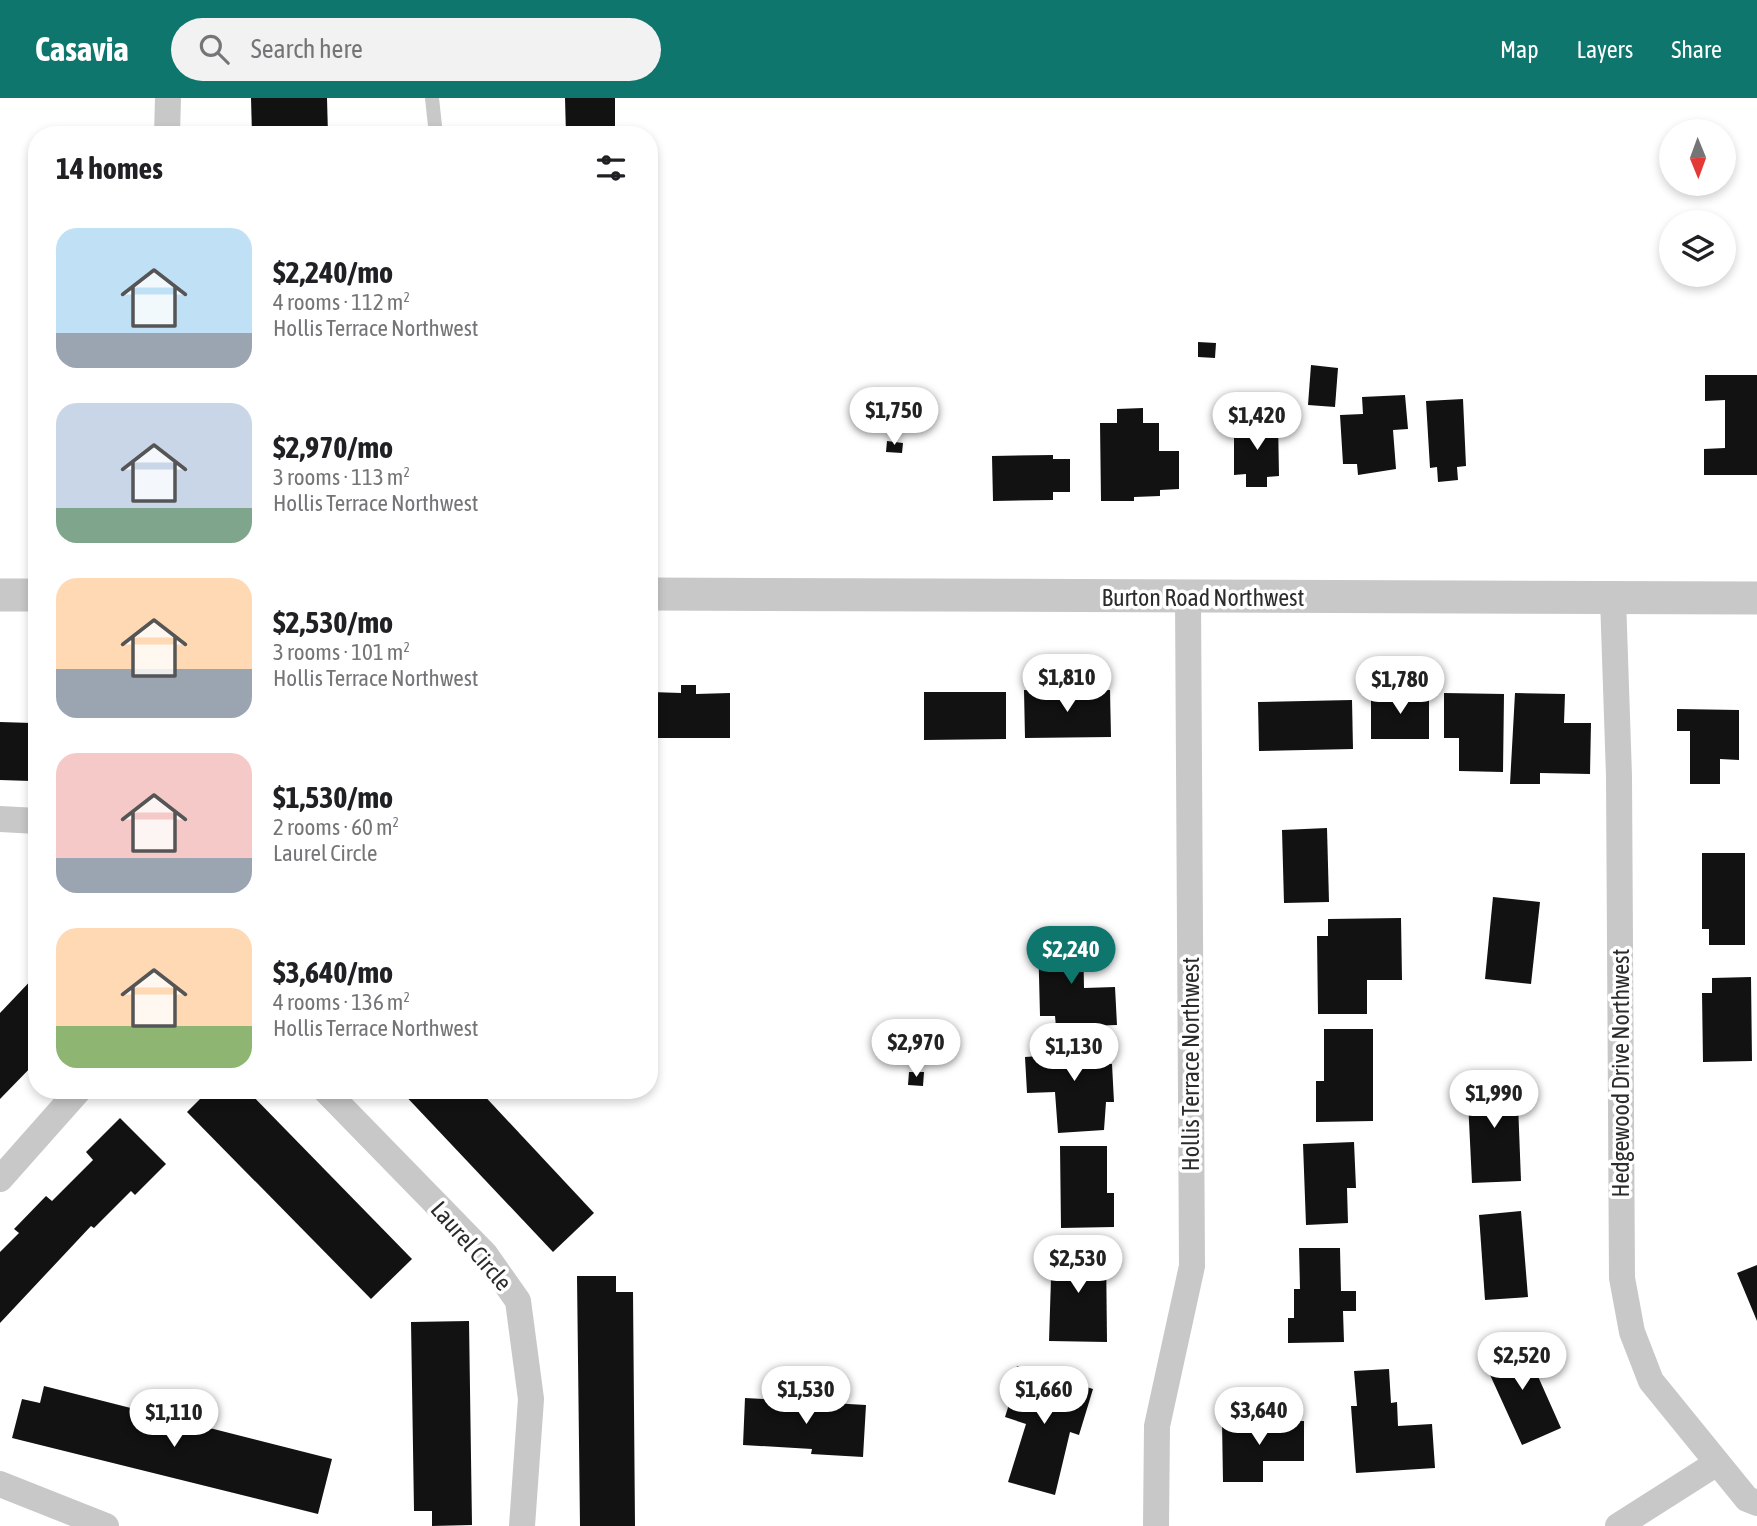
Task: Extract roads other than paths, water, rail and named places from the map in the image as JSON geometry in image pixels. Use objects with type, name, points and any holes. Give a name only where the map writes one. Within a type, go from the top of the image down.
[{"type":"street","points":[[167,126],[168,98]]},
{"type":"street","name":"Burton Road Northwest","points":[[658,594],[1188,598],[1757,597]]},
{"type":"street","points":[[0,595],[28,595]]},
{"type":"street","name":"Hollis Terrace Northwest","points":[[1156,1526],[1157,1426],[1192,1266],[1188,598]]},
{"type":"street","name":"Hedgewood Drive Northwest","points":[[1613,598],[1619,776],[1622,1278],[1632,1332],[1651,1381],[1747,1499],[1757,1503]]},
{"type":"street","points":[[0,819],[28,821]]},
{"type":"street","points":[[0,1179],[71,1099]]},
{"type":"street","name":"Laurel Circle","points":[[334,1099],[485,1254],[518,1301],[531,1399],[522,1526]]},
{"type":"street","points":[[1618,1526],[1717,1463]]},
{"type":"street","points":[[0,1484],[106,1526]]},
{"type":"lane","points":[[432,98],[435,126]]}]
